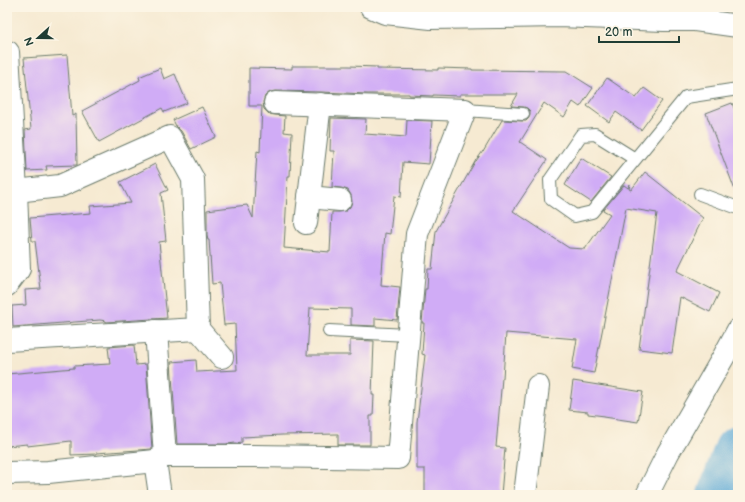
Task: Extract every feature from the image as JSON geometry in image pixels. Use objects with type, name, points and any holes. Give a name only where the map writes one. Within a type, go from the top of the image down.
[{"type":"main road","points":[[371,7],[385,13],[431,18],[559,16],[664,20],[695,13],[738,26]]},
{"type":"main road","points":[[7,52],[16,191],[19,269],[7,285]]},
{"type":"main road","points":[[7,472],[48,472],[160,458],[253,456],[398,458],[417,234],[465,110],[275,103]]},
{"type":"main road","points":[[306,223],[320,104]]},
{"type":"main road","points":[[16,191],[60,186],[170,137],[193,179],[198,329],[222,358]]},
{"type":"main road","points":[[309,197],[340,200]]},
{"type":"main road","points":[[7,340],[198,329]]},
{"type":"main road","points":[[647,495],[668,453],[738,330]]},
{"type":"main road","points":[[156,331],[160,495]]},
{"type":"main road","points":[[525,495],[538,386]]},
{"type":"lane","points":[[635,159],[595,134],[580,135],[550,180],[551,199],[575,216],[592,212],[686,97],[738,89]]},
{"type":"lane","points":[[465,110],[523,114]]},
{"type":"lane","points":[[700,194],[738,208]]},
{"type":"lane","points":[[328,331],[408,335]]},
{"type":"building","points":[[67,55],[72,116],[76,114],[77,165],[46,166],[47,170],[27,171],[25,130],[31,129],[24,58]]},
{"type":"building","points":[[292,66],[349,66],[377,67],[377,69],[438,70],[438,68],[472,70],[566,71],[593,88],[580,107],[573,102],[564,117],[544,103],[520,142],[547,160],[513,211],[569,248],[585,249],[610,214],[603,210],[624,185],[628,188],[630,184],[629,189],[631,190],[645,172],[703,218],[677,271],[719,293],[710,312],[680,297],[672,353],[639,349],[657,213],[626,208],[594,373],[572,369],[577,339],[506,333],[496,447],[505,448],[501,495],[425,495],[425,469],[417,469],[417,422],[425,355],[422,354],[424,323],[422,323],[425,289],[427,289],[428,269],[432,269],[436,231],[476,160],[483,152],[502,120],[526,121],[529,118],[530,111],[524,107],[511,106],[518,94],[460,94],[460,96],[433,96],[409,94],[270,92],[265,96],[263,102],[264,109],[269,114],[285,116],[284,132],[292,133],[284,248],[330,252],[332,212],[346,211],[352,202],[351,195],[348,190],[332,187],[334,151],[330,151],[331,118],[366,119],[365,134],[406,137],[407,120],[432,121],[429,164],[403,162],[401,197],[394,196],[390,234],[385,233],[381,285],[400,287],[397,320],[375,318],[375,326],[351,325],[351,309],[310,308],[307,355],[350,355],[350,340],[374,341],[372,395],[374,395],[373,416],[370,416],[370,445],[338,445],[338,434],[242,437],[242,442],[228,444],[177,444],[171,362],[196,360],[197,372],[237,370],[235,324],[224,325],[220,283],[212,284],[209,240],[207,236],[207,210],[247,205],[253,218],[257,151],[260,152],[262,106],[249,106],[249,68],[292,69]]},
{"type":"building","points":[[160,68],[164,79],[175,74],[187,103],[164,112],[162,108],[99,142],[82,111],[140,80],[139,77]]},
{"type":"building","points":[[607,78],[636,98],[644,88],[662,101],[641,130],[616,112],[609,122],[587,106]]},
{"type":"building","points":[[732,103],[738,118],[738,192],[736,193],[706,113]]},
{"type":"building","points":[[202,107],[216,137],[191,149],[173,120]]},
{"type":"building","points":[[581,158],[611,177],[591,202],[565,185]]},
{"type":"building","points":[[155,164],[168,190],[161,193],[166,241],[159,242],[167,318],[106,322],[100,320],[13,327],[12,306],[26,305],[25,290],[41,289],[35,241],[32,241],[30,218],[91,213],[90,206],[131,203],[120,182]]},
{"type":"building","points":[[134,345],[136,365],[146,364],[152,449],[71,455],[71,441],[27,446],[27,444],[7,446],[7,374],[74,368],[74,366],[110,364],[108,347]]},
{"type":"building","points":[[573,381],[643,392],[638,422],[588,414],[588,412],[569,410]]},
{"type":"waterway","points":[[721,495],[738,450]]}]
